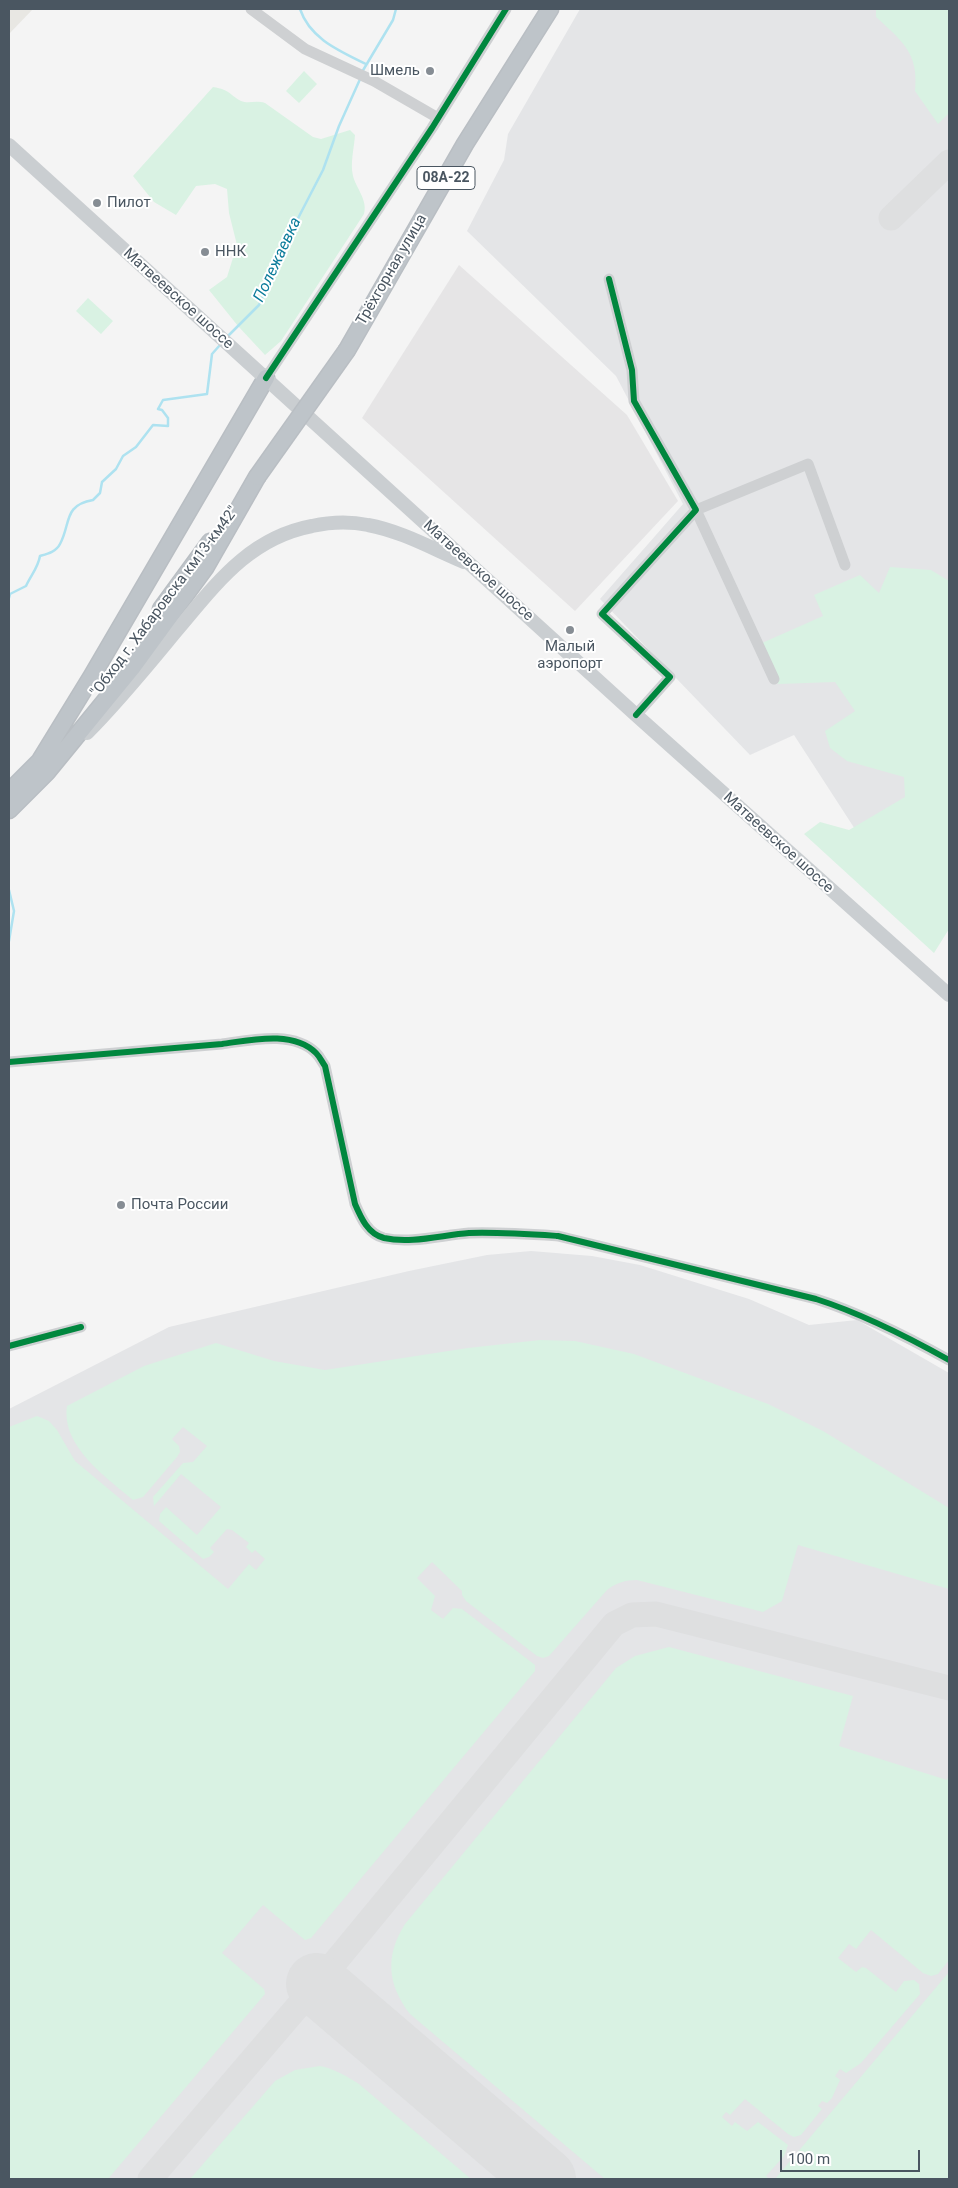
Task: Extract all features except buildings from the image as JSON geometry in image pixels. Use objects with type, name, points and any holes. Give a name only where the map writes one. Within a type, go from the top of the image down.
[{"type":"highway","name":"Трёхгорная улица","points":[[242,501],[347,350],[465,144],[550,9]]},
{"type":"highway","points":[[43,768],[92,676],[266,378]]},
{"type":"highway","name":"\"Обход г. Хабаровска км13-км42\"","points":[[10,802],[43,768],[132,668],[205,568],[242,501]]},
{"type":"main road","name":"Матвеевское шоссе","points":[[9,145],[210,329],[949,995]]},
{"type":"main road","points":[[43,768],[108,712],[209,592],[235,565],[274,537],[295,529],[322,524],[346,522],[369,525],[474,566]]},
{"type":"street","points":[[251,9],[305,49],[374,81],[438,118]]},
{"type":"street","points":[[266,378],[438,118],[506,9]]},
{"type":"street","points":[[608,279],[632,370],[634,401],[696,510],[774,679]]},
{"type":"street","points":[[636,714],[670,677],[602,614],[696,510],[808,464],[845,566]]},
{"type":"street","points":[[9,1062],[276,1038],[293,1041],[306,1046],[317,1054],[325,1066],[355,1204],[361,1219],[370,1230],[383,1238],[400,1239],[516,1233],[558,1236],[816,1299],[845,1308],[875,1321],[949,1360]]},
{"type":"street","points":[[9,1346],[81,1327]]},
{"type":"shaded area","points":[[9,9],[33,9],[9,34]]},
{"type":"shaded area","name":"Малый аэропорт","points":[[580,9],[949,9],[949,924],[875,860],[794,735],[750,755],[600,599],[683,504],[616,376],[467,231],[504,160],[508,134]]},
{"type":"shaded area","points":[[459,265],[627,415],[678,501],[575,611],[362,418]]},
{"type":"shaded area","points":[[531,1251],[592,1256],[640,1265],[749,1299],[809,1325],[857,1320],[949,1373],[949,2179],[9,2179],[9,1409],[169,1327],[409,1271],[487,1255]]},
{"type":"green space","points":[[876,9],[949,9],[949,113],[938,124],[915,91],[916,78],[914,67],[907,49],[894,33],[876,17]]},
{"type":"green space","points":[[304,71],[317,84],[299,103],[286,91]]},
{"type":"green space","points":[[213,87],[226,91],[244,102],[265,103],[313,137],[321,139],[350,130],[355,135],[352,171],[354,181],[363,199],[364,214],[281,341],[265,355],[238,326],[209,290],[227,277],[237,245],[229,213],[227,189],[215,184],[196,186],[176,215],[154,202],[133,176]]},
{"type":"green space","points":[[88,298],[113,321],[101,334],[76,311]]},
{"type":"green space","points":[[890,567],[931,570],[949,581],[949,929],[934,953],[804,834],[820,822],[849,830],[905,797],[904,777],[847,761],[830,748],[825,731],[855,711],[835,682],[778,684],[762,643],[823,616],[814,595],[860,575],[879,593]]},
{"type":"green space","points":[[540,1340],[575,1341],[634,1354],[768,1404],[823,1431],[949,1508],[949,1589],[798,1545],[782,1601],[763,1612],[637,1580],[625,1581],[607,1590],[549,1656],[543,1658],[537,1656],[466,1601],[462,1591],[432,1562],[417,1578],[435,1596],[431,1610],[443,1619],[453,1608],[462,1609],[535,1665],[535,1671],[311,1938],[305,1940],[263,1905],[222,1953],[264,1989],[265,1994],[108,2179],[9,2179],[9,1427],[37,1416],[49,1421],[57,1430],[75,1461],[228,1589],[249,1564],[256,1570],[265,1559],[255,1550],[252,1553],[246,1547],[249,1543],[232,1530],[227,1529],[210,1548],[214,1552],[209,1557],[203,1559],[159,1521],[160,1514],[166,1507],[197,1535],[221,1507],[181,1474],[154,1506],[153,1497],[183,1463],[193,1462],[207,1446],[183,1427],[172,1439],[179,1446],[180,1452],[177,1457],[143,1497],[133,1500],[99,1471],[78,1447],[67,1421],[67,1406],[144,1366],[216,1343],[274,1361],[325,1370],[468,1348]]},
{"type":"green space","points":[[669,1647],[853,1696],[839,1746],[947,1780],[949,1774],[949,1960],[938,1974],[931,1976],[923,1973],[871,1930],[856,1949],[849,1944],[838,1958],[856,1972],[862,1967],[866,1968],[896,1992],[904,1981],[914,1980],[919,1984],[920,1994],[861,2063],[846,2073],[840,2069],[835,2076],[840,2080],[832,2098],[827,2103],[822,2101],[818,2106],[822,2109],[801,2135],[794,2137],[788,2134],[745,2099],[730,2115],[726,2112],[722,2117],[732,2126],[735,2122],[747,2131],[758,2122],[788,2145],[784,2156],[766,2176],[769,2179],[605,2179],[410,2014],[402,2003],[393,1981],[391,1970],[394,1947],[405,1924],[616,1668],[635,1656]]},
{"type":"green space","points":[[949,1972],[949,2179],[775,2179]]},
{"type":"green space","points":[[320,2066],[336,2071],[359,2084],[471,2179],[190,2179],[275,2081],[295,2070]]},
{"type":"waterway","name":"Полежаевка","points":[[300,9],[318,36],[336,49],[366,64]]},
{"type":"waterway","name":"Полежаевка","points":[[362,72],[393,20],[396,9]]},
{"type":"waterway","name":"Полежаевка","points":[[227,337],[259,305],[293,228],[323,170],[339,126],[361,77]]},
{"type":"waterway","name":"Полежаевка","points":[[9,598],[10,594],[26,586],[40,556],[58,547],[72,511],[77,506],[93,500],[100,493],[102,482],[116,469],[123,456],[136,447],[153,425],[168,426],[168,418],[162,410],[158,409],[163,400],[207,394],[212,354],[220,345]]},
{"type":"waterway","name":"Полежаевка","points":[[9,890],[14,911],[9,941]]},
{"type":"taxiway","points":[[891,218],[949,162]]},
{"type":"taxiway","points":[[150,2179],[317,1984],[614,1624],[632,1615],[656,1614],[949,1688]]},
{"type":"runway","points":[[317,1984],[545,2179]]},
{"type":"cycle path","points":[[266,378],[432,128],[506,9]]},
{"type":"cycle path","points":[[609,279],[632,370],[634,401],[696,510],[602,614],[670,677],[636,715]]},
{"type":"cycle path","points":[[9,1062],[222,1044],[271,1038],[296,1041],[316,1053],[325,1066],[355,1204],[366,1225],[378,1236],[394,1240],[469,1233],[558,1236],[816,1299],[851,1311],[884,1326],[949,1360]]},
{"type":"cycle path","points":[[9,1346],[81,1327]]},
{"type":"place","name":"Шмель","points":[[430,71]]},
{"type":"place","name":"Пилот","points":[[97,203]]},
{"type":"place","name":"ННК","points":[[205,252]]},
{"type":"place","name":"Малый аэропорт","points":[[570,630]]},
{"type":"place","name":"Почта России","points":[[121,1205]]}]
